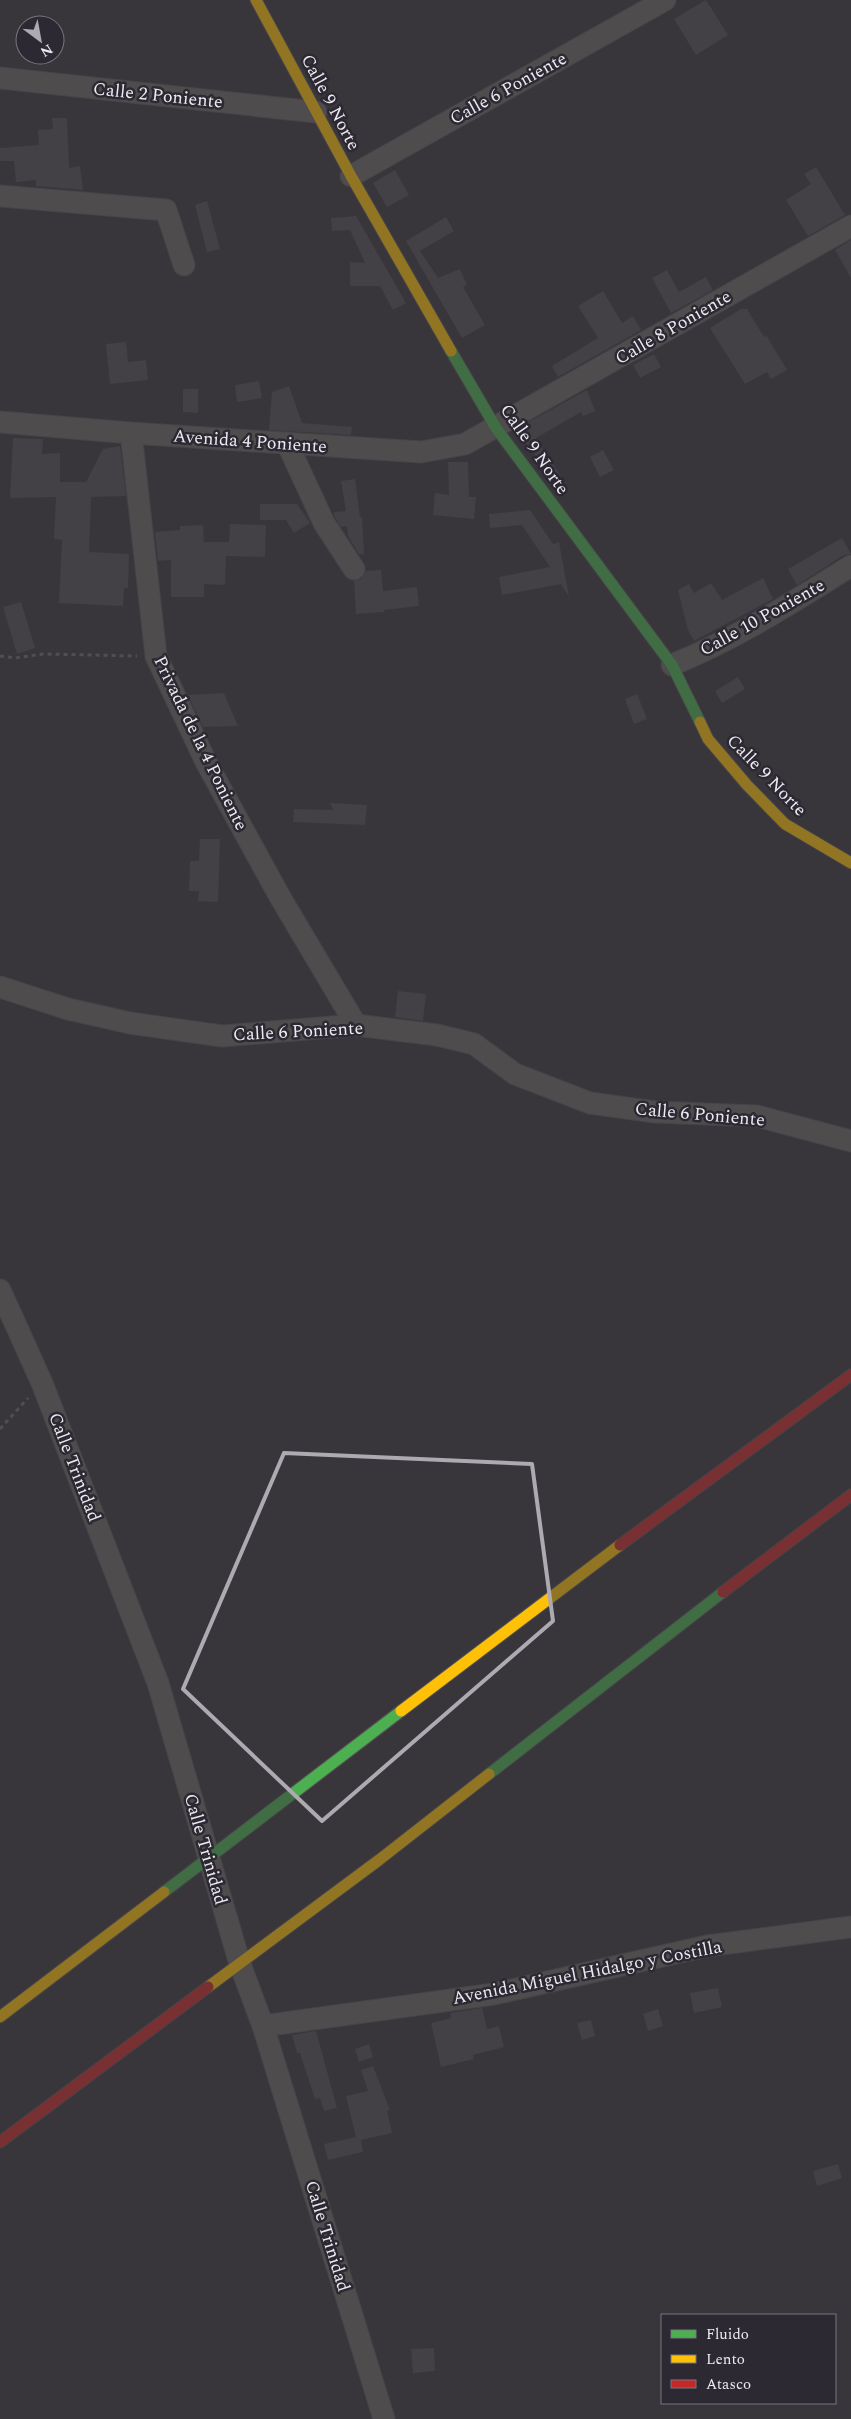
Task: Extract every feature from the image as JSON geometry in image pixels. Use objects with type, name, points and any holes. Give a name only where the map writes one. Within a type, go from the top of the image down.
[{"type":"main road","name":"Calle 9 Norte","points":[[256,0],[351,176],[496,428],[672,665],[708,739],[747,785],[786,824],[851,863]]},
{"type":"main road","points":[[0,2016],[208,1860],[696,1487],[851,1375]]},
{"type":"main road","points":[[0,2142],[372,1866],[577,1704],[851,1495]]},
{"type":"street","name":"Calle 6 Poniente","points":[[351,176],[665,0]]},
{"type":"street","name":"Calle 2 Poniente","points":[[0,78],[316,112]]},
{"type":"street","points":[[0,196],[166,210],[184,265]]},
{"type":"street","name":"Calle 8 Poniente","points":[[496,428],[851,226]]},
{"type":"street","name":"Avenida 4 Poniente","points":[[0,422],[131,433],[421,452],[465,444],[496,428]]},
{"type":"street","name":"Privada de la 4 Poniente","points":[[131,433],[156,656],[206,762],[280,897],[356,1025]]},
{"type":"street","points":[[287,443],[324,523],[354,569]]},
{"type":"street","name":"Calle 10 Poniente","points":[[672,665],[708,650],[770,616],[851,566]]},
{"type":"street","name":"Calle 6 Poniente","points":[[0,987],[68,1009],[130,1023],[222,1036],[356,1025],[437,1035],[474,1044],[515,1074],[590,1103],[655,1112],[757,1116],[851,1141]]},
{"type":"street","name":"Calle Trinidad","points":[[0,1290],[42,1383],[158,1683],[208,1860],[240,1964],[263,2026],[384,2419]]},
{"type":"street","name":"Avenida Miguel Hidalgo y Costilla","points":[[263,2026],[494,1994],[707,1946],[851,1927]]},
{"type":"path","points":[[0,656],[15,658],[43,654],[156,656]]},
{"type":"path","points":[[0,1429],[42,1383]]},
{"type":"highlighted area","points":[[284,1453],[532,1464],[553,1621],[322,1821],[183,1689]]},
{"type":"building","points":[[706,0],[728,35],[696,55],[674,19]]},
{"type":"building","points":[[52,118],[67,118],[69,168],[80,166],[83,190],[36,186],[36,180],[16,182],[14,161],[0,161],[0,148],[39,145],[38,130],[53,129]]},
{"type":"building","points":[[816,167],[845,215],[808,236],[786,200],[811,184],[804,174]]},
{"type":"building","points":[[395,170],[409,195],[387,207],[373,183]]},
{"type":"building","points":[[207,201],[220,249],[207,252],[195,205]]},
{"type":"building","points":[[356,216],[406,303],[393,310],[380,286],[350,286],[350,262],[365,263],[350,230],[332,231],[331,218]]},
{"type":"building","points":[[446,217],[454,231],[420,251],[438,278],[460,269],[467,285],[463,287],[485,325],[462,338],[406,241]]},
{"type":"building","points":[[851,240],[851,278],[835,250]]},
{"type":"building","points":[[667,270],[679,292],[706,277],[713,290],[671,313],[652,278]]},
{"type":"building","points":[[603,291],[622,323],[633,316],[641,330],[558,377],[552,366],[598,338],[578,306]]},
{"type":"building","points":[[741,309],[747,309],[764,337],[766,335],[787,370],[771,379],[767,372],[745,384],[710,328]]},
{"type":"building","points":[[126,342],[128,362],[146,360],[148,380],[110,384],[106,344]]},
{"type":"building","points":[[654,354],[661,367],[640,378],[633,365]]},
{"type":"building","points":[[259,381],[262,398],[237,402],[235,385]]},
{"type":"building","points":[[289,386],[302,423],[352,427],[351,435],[269,430],[272,392]]},
{"type":"building","points":[[183,389],[198,389],[198,413],[183,412]]},
{"type":"building","points":[[587,390],[595,411],[583,416],[581,412],[536,438],[560,475],[553,479],[516,429]]},
{"type":"building","points":[[13,438],[43,439],[42,454],[60,453],[60,482],[86,482],[103,449],[120,446],[126,496],[91,497],[89,552],[129,554],[128,588],[124,588],[123,606],[59,603],[62,540],[54,539],[56,497],[10,498]]},
{"type":"building","points":[[603,450],[614,470],[600,477],[590,457]]},
{"type":"building","points":[[448,462],[468,462],[469,497],[476,497],[474,519],[433,515],[435,493],[449,495]]},
{"type":"building","points":[[355,479],[360,517],[362,517],[364,554],[359,554],[348,536],[347,526],[341,527],[334,516],[334,512],[346,511],[341,481]]},
{"type":"building","points":[[260,504],[297,504],[310,523],[294,533],[286,520],[260,520]]},
{"type":"building","points":[[530,510],[553,544],[559,542],[569,597],[561,584],[502,595],[499,577],[550,567],[522,525],[490,528],[489,514]]},
{"type":"building","points":[[230,524],[266,525],[265,557],[226,556],[225,585],[204,584],[204,597],[171,597],[171,560],[158,561],[155,532],[180,530],[180,526],[203,525],[204,542],[229,542]]},
{"type":"building","points":[[842,538],[851,554],[844,555],[797,585],[788,569]]},
{"type":"building","points":[[381,570],[383,591],[417,587],[419,606],[384,610],[384,612],[356,614],[354,581],[361,579],[366,571]]},
{"type":"building","points":[[763,578],[773,599],[694,641],[688,630],[678,590],[689,584],[694,593],[711,583],[722,600]]},
{"type":"building","points":[[21,602],[35,648],[17,654],[3,607]]},
{"type":"building","points":[[738,677],[745,689],[722,703],[715,691]]},
{"type":"building","points":[[224,693],[238,726],[203,727],[188,695]]},
{"type":"building","points":[[637,694],[647,719],[634,724],[625,699]]},
{"type":"building","points":[[330,803],[367,805],[365,825],[293,822],[294,809],[333,810]]},
{"type":"building","points":[[200,839],[220,839],[218,902],[198,901],[199,891],[189,891],[190,861],[199,861]]},
{"type":"building","points":[[398,991],[426,994],[423,1021],[395,1017]]},
{"type":"building","points":[[718,1988],[722,2007],[694,2013],[690,1993]]},
{"type":"building","points":[[482,2008],[487,2029],[499,2026],[504,2047],[473,2055],[474,2059],[441,2067],[431,2023],[451,2018],[450,2013]]},
{"type":"building","points":[[658,2009],[663,2026],[648,2031],[643,2014]]},
{"type":"building","points":[[591,2020],[595,2036],[582,2040],[577,2023]]},
{"type":"building","points":[[316,2031],[337,2108],[324,2111],[320,2098],[315,2099],[292,2035]]},
{"type":"building","points":[[369,2044],[373,2057],[359,2062],[355,2049]]},
{"type":"building","points":[[373,2066],[390,2110],[387,2110],[392,2133],[361,2140],[363,2152],[328,2160],[324,2144],[356,2137],[346,2096],[368,2091],[361,2070]]},
{"type":"building","points":[[838,2164],[842,2178],[817,2186],[813,2171]]},
{"type":"building","points":[[434,2348],[435,2371],[413,2373],[411,2349]]},
{"type":"traffic: fast","points":[[451,351],[496,428],[672,665],[700,722]]},
{"type":"traffic: fast","points":[[489,1774],[723,1592]]},
{"type":"traffic: fast","points":[[164,1892],[401,1711]]},
{"type":"traffic: slow","points":[[256,0],[351,176],[451,351]]},
{"type":"traffic: slow","points":[[700,722],[708,739],[747,785],[785,824],[851,863]]},
{"type":"traffic: slow","points":[[401,1711],[620,1545]]},
{"type":"traffic: slow","points":[[208,1987],[379,1860],[489,1774]]},
{"type":"traffic: slow","points":[[0,2017],[164,1892]]},
{"type":"traffic: jam","points":[[620,1545],[851,1375]]},
{"type":"traffic: jam","points":[[723,1592],[851,1495]]},
{"type":"traffic: jam","points":[[0,2142],[208,1987]]}]
